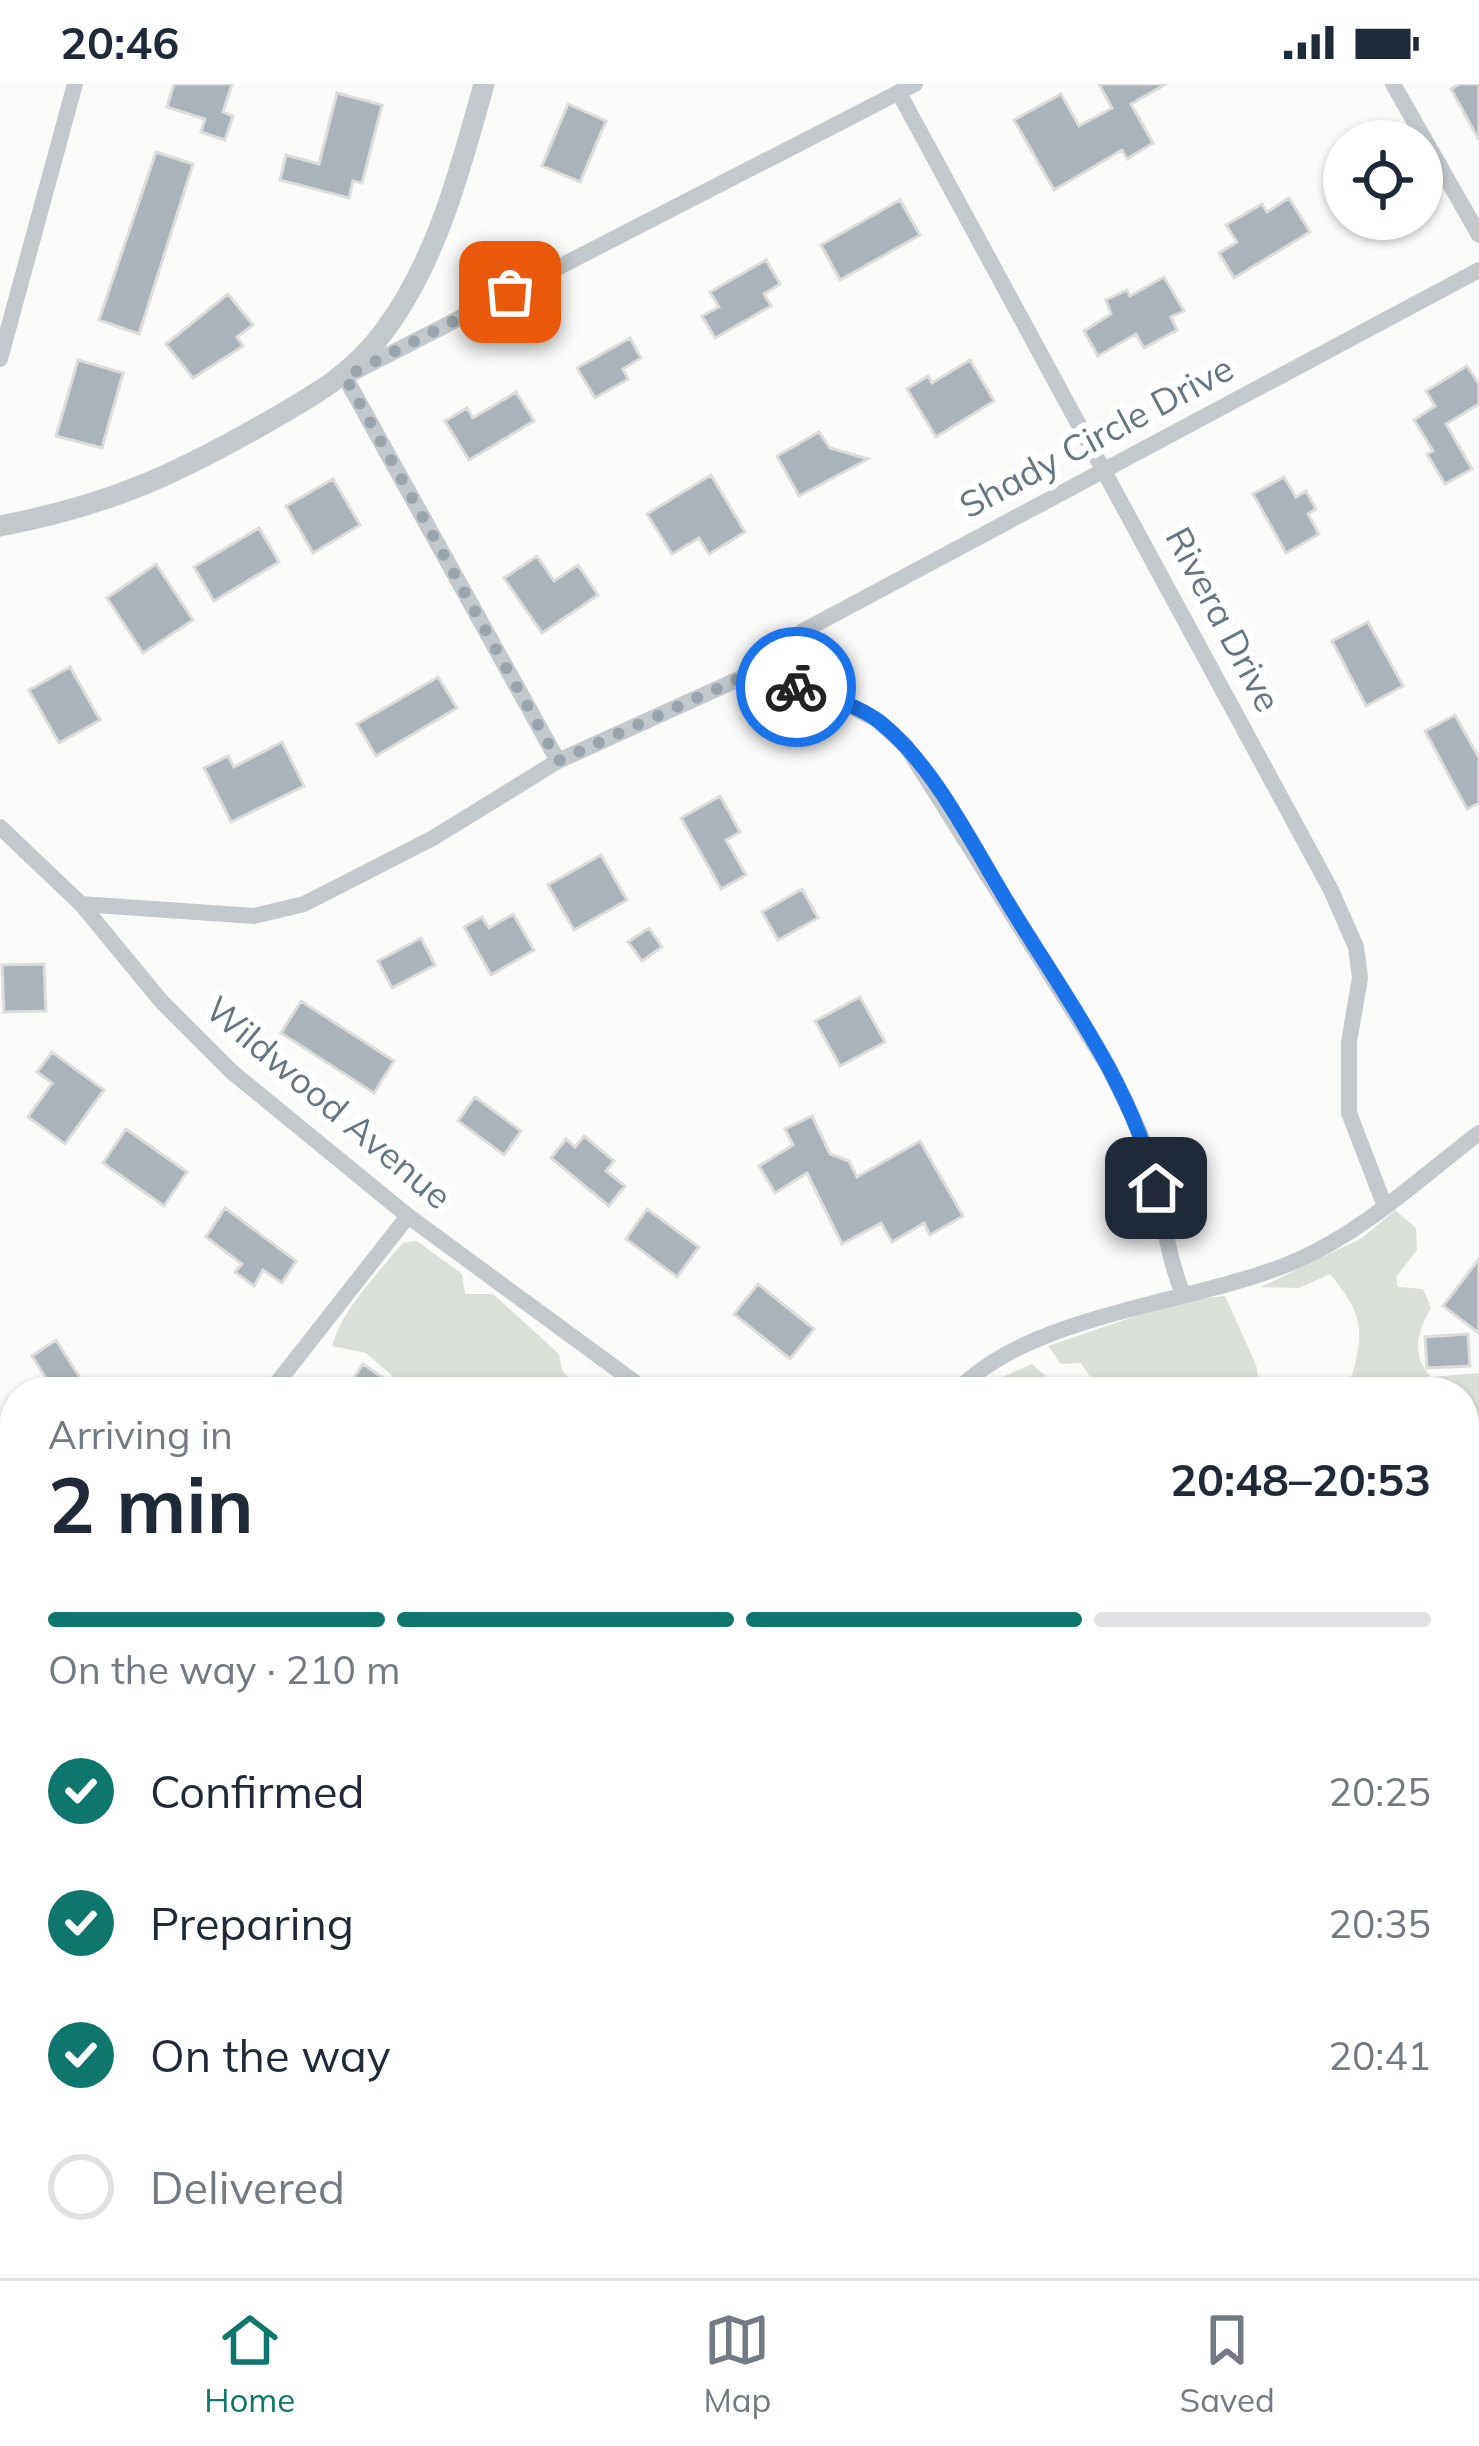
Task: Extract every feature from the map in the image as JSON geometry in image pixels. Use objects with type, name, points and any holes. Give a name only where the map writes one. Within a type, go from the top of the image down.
[{"type":"street","points":[[0,359],[75,84]]},
{"type":"street","points":[[345,377],[386,330],[414,281],[460,171],[484,84]]},
{"type":"street","points":[[1393,84],[1479,236]]},
{"type":"street","points":[[0,526],[120,498],[176,475],[345,377],[907,88]]},
{"type":"street","name":"Rivera Drive","points":[[907,88],[1331,890],[1356,947],[1360,978],[1349,1042],[1349,1113],[1384,1204]]},
{"type":"street","name":"Shady Circle Drive","points":[[558,761],[752,673],[803,631],[1479,270]]},
{"type":"street","points":[[81,904],[194,915],[281,912],[433,838],[558,761],[345,377]]},
{"type":"street","points":[[752,673],[877,720],[906,746],[942,796],[1108,1067],[1131,1114],[1148,1154],[1168,1253],[1183,1294]]},
{"type":"street","name":"Wildwood Avenue","points":[[0,827],[81,904],[162,1002],[232,1072],[408,1216],[628,1377]]},
{"type":"street","points":[[975,1377],[998,1359],[1036,1341],[1296,1261],[1336,1242],[1479,1133]]},
{"type":"street","points":[[282,1377],[408,1216]]},
{"type":"shaded area","points":[[1395,1210],[1416,1228],[1417,1250],[1396,1277],[1398,1287],[1423,1289],[1431,1308],[1418,1343],[1431,1377],[1349,1377],[1359,1345],[1358,1322],[1330,1274],[1299,1288],[1261,1287],[1362,1238]]},
{"type":"shaded area","points":[[417,1241],[462,1274],[465,1294],[493,1294],[559,1354],[568,1377],[394,1377],[366,1353],[332,1346],[344,1318],[403,1243]]},
{"type":"shaded area","points":[[1225,1296],[1259,1377],[1090,1377],[1081,1363],[1061,1364],[1048,1346],[1180,1301]]},
{"type":"shaded area","points":[[1032,1364],[1047,1377],[1002,1377]]},
{"type":"shaded area","points":[[1479,1373],[1479,1377],[1431,1377]]},
{"type":"building","points":[[174,84],[232,84],[223,112],[233,116],[225,140],[201,132],[205,119],[167,107]]},
{"type":"building","points":[[1099,84],[1166,84],[1131,104],[1153,143],[1127,159],[1122,150],[1054,190],[1014,120],[1061,94],[1079,126],[1112,108]]},
{"type":"building","points":[[1479,84],[1479,140],[1451,89]]},
{"type":"building","points":[[337,93],[382,105],[362,183],[353,181],[349,198],[280,180],[286,155],[319,164]]},
{"type":"building","points":[[568,104],[606,121],[580,182],[542,166]]},
{"type":"building","points":[[156,152],[193,164],[139,334],[99,320]]},
{"type":"building","points":[[1289,198],[1310,232],[1234,278],[1219,253],[1237,242],[1226,225],[1262,204],[1267,212]]},
{"type":"building","points":[[900,200],[920,235],[840,280],[821,245]]},
{"type":"building","points":[[766,260],[780,284],[764,294],[771,306],[715,338],[702,316],[719,307],[710,292]]},
{"type":"building","points":[[1164,277],[1184,311],[1171,317],[1177,330],[1144,348],[1136,334],[1098,356],[1084,331],[1111,314],[1106,300],[1127,290],[1130,296]]},
{"type":"building","points":[[228,294],[253,325],[237,337],[243,346],[193,378],[166,344]]},
{"type":"building","points":[[630,338],[641,358],[623,369],[628,379],[595,398],[577,368]]},
{"type":"building","points":[[78,360],[123,373],[102,448],[56,436]]},
{"type":"building","points":[[970,360],[994,401],[936,437],[907,389],[928,376],[932,383]]},
{"type":"building","points":[[1467,366],[1479,384],[1479,404],[1446,424],[1472,469],[1445,484],[1414,420],[1435,406],[1426,391]]},
{"type":"building","points":[[516,392],[534,421],[469,460],[445,421],[467,408],[473,418]]},
{"type":"building","points":[[819,432],[830,448],[868,459],[799,496],[777,456]]},
{"type":"building","points":[[711,475],[745,532],[709,554],[699,538],[672,554],[647,514]]},
{"type":"building","points":[[1284,477],[1296,497],[1306,491],[1316,509],[1308,514],[1319,534],[1286,553],[1253,494]]},
{"type":"building","points":[[333,479],[360,525],[313,553],[286,506]]},
{"type":"building","points":[[259,528],[279,562],[214,601],[194,567]]},
{"type":"building","points":[[537,556],[554,581],[578,565],[598,595],[542,633],[504,578]]},
{"type":"building","points":[[156,564],[193,620],[143,653],[107,598]]},
{"type":"building","points":[[1368,622],[1403,686],[1366,706],[1332,641]]},
{"type":"building","points":[[70,667],[100,720],[59,743],[29,690]]},
{"type":"building","points":[[438,677],[457,708],[376,756],[357,724]]},
{"type":"building","points":[[1455,715],[1479,758],[1479,803],[1467,809],[1425,731]]},
{"type":"building","points":[[282,742],[304,786],[231,822],[204,768],[228,756],[234,767]]},
{"type":"building","points":[[720,796],[740,832],[726,840],[746,875],[721,889],[681,818]]},
{"type":"building","points":[[601,855],[627,900],[574,930],[548,885]]},
{"type":"building","points":[[802,889],[818,918],[778,940],[762,912]]},
{"type":"building","points":[[513,914],[534,950],[491,975],[464,927],[482,917],[489,928]]},
{"type":"building","points":[[649,928],[662,947],[642,961],[628,942]]},
{"type":"building","points":[[421,938],[435,965],[392,988],[378,961]]},
{"type":"building","points":[[44,964],[46,1011],[4,1012],[2,965]]},
{"type":"building","points":[[860,997],[885,1042],[840,1066],[815,1021]]},
{"type":"building","points":[[301,1001],[394,1061],[374,1093],[281,1033]]},
{"type":"building","points":[[52,1052],[104,1090],[65,1144],[28,1117],[52,1083],[37,1072]]},
{"type":"building","points":[[475,1097],[521,1131],[504,1155],[458,1121]]},
{"type":"building","points":[[812,1116],[830,1154],[849,1161],[857,1177],[920,1141],[963,1216],[930,1235],[924,1223],[892,1242],[881,1223],[842,1244],[807,1173],[775,1193],[759,1166],[793,1145],[785,1129]]},
{"type":"building","points":[[126,1129],[187,1172],[164,1206],[103,1163]]},
{"type":"building","points":[[584,1136],[614,1161],[606,1171],[625,1186],[609,1206],[551,1158],[566,1139],[575,1147]]},
{"type":"building","points":[[225,1208],[296,1261],[282,1283],[263,1270],[254,1286],[235,1272],[242,1264],[206,1237]]},
{"type":"building","points":[[647,1209],[699,1247],[677,1277],[626,1239]]},
{"type":"building","points":[[1479,1259],[1479,1333],[1443,1306]]},
{"type":"building","points":[[758,1284],[814,1329],[790,1359],[734,1314]]},
{"type":"building","points":[[1468,1334],[1470,1366],[1427,1368],[1425,1337]]},
{"type":"building","points":[[56,1340],[79,1377],[45,1377],[32,1356]]},
{"type":"building","points":[[363,1364],[382,1377],[354,1377]]},
{"type":"way so far","points":[[510,292],[345,377],[558,761],[752,673],[796,687]]},
{"type":"route","points":[[796,687],[877,720],[906,746],[942,796],[1108,1067],[1148,1154],[1156,1188]]}]
